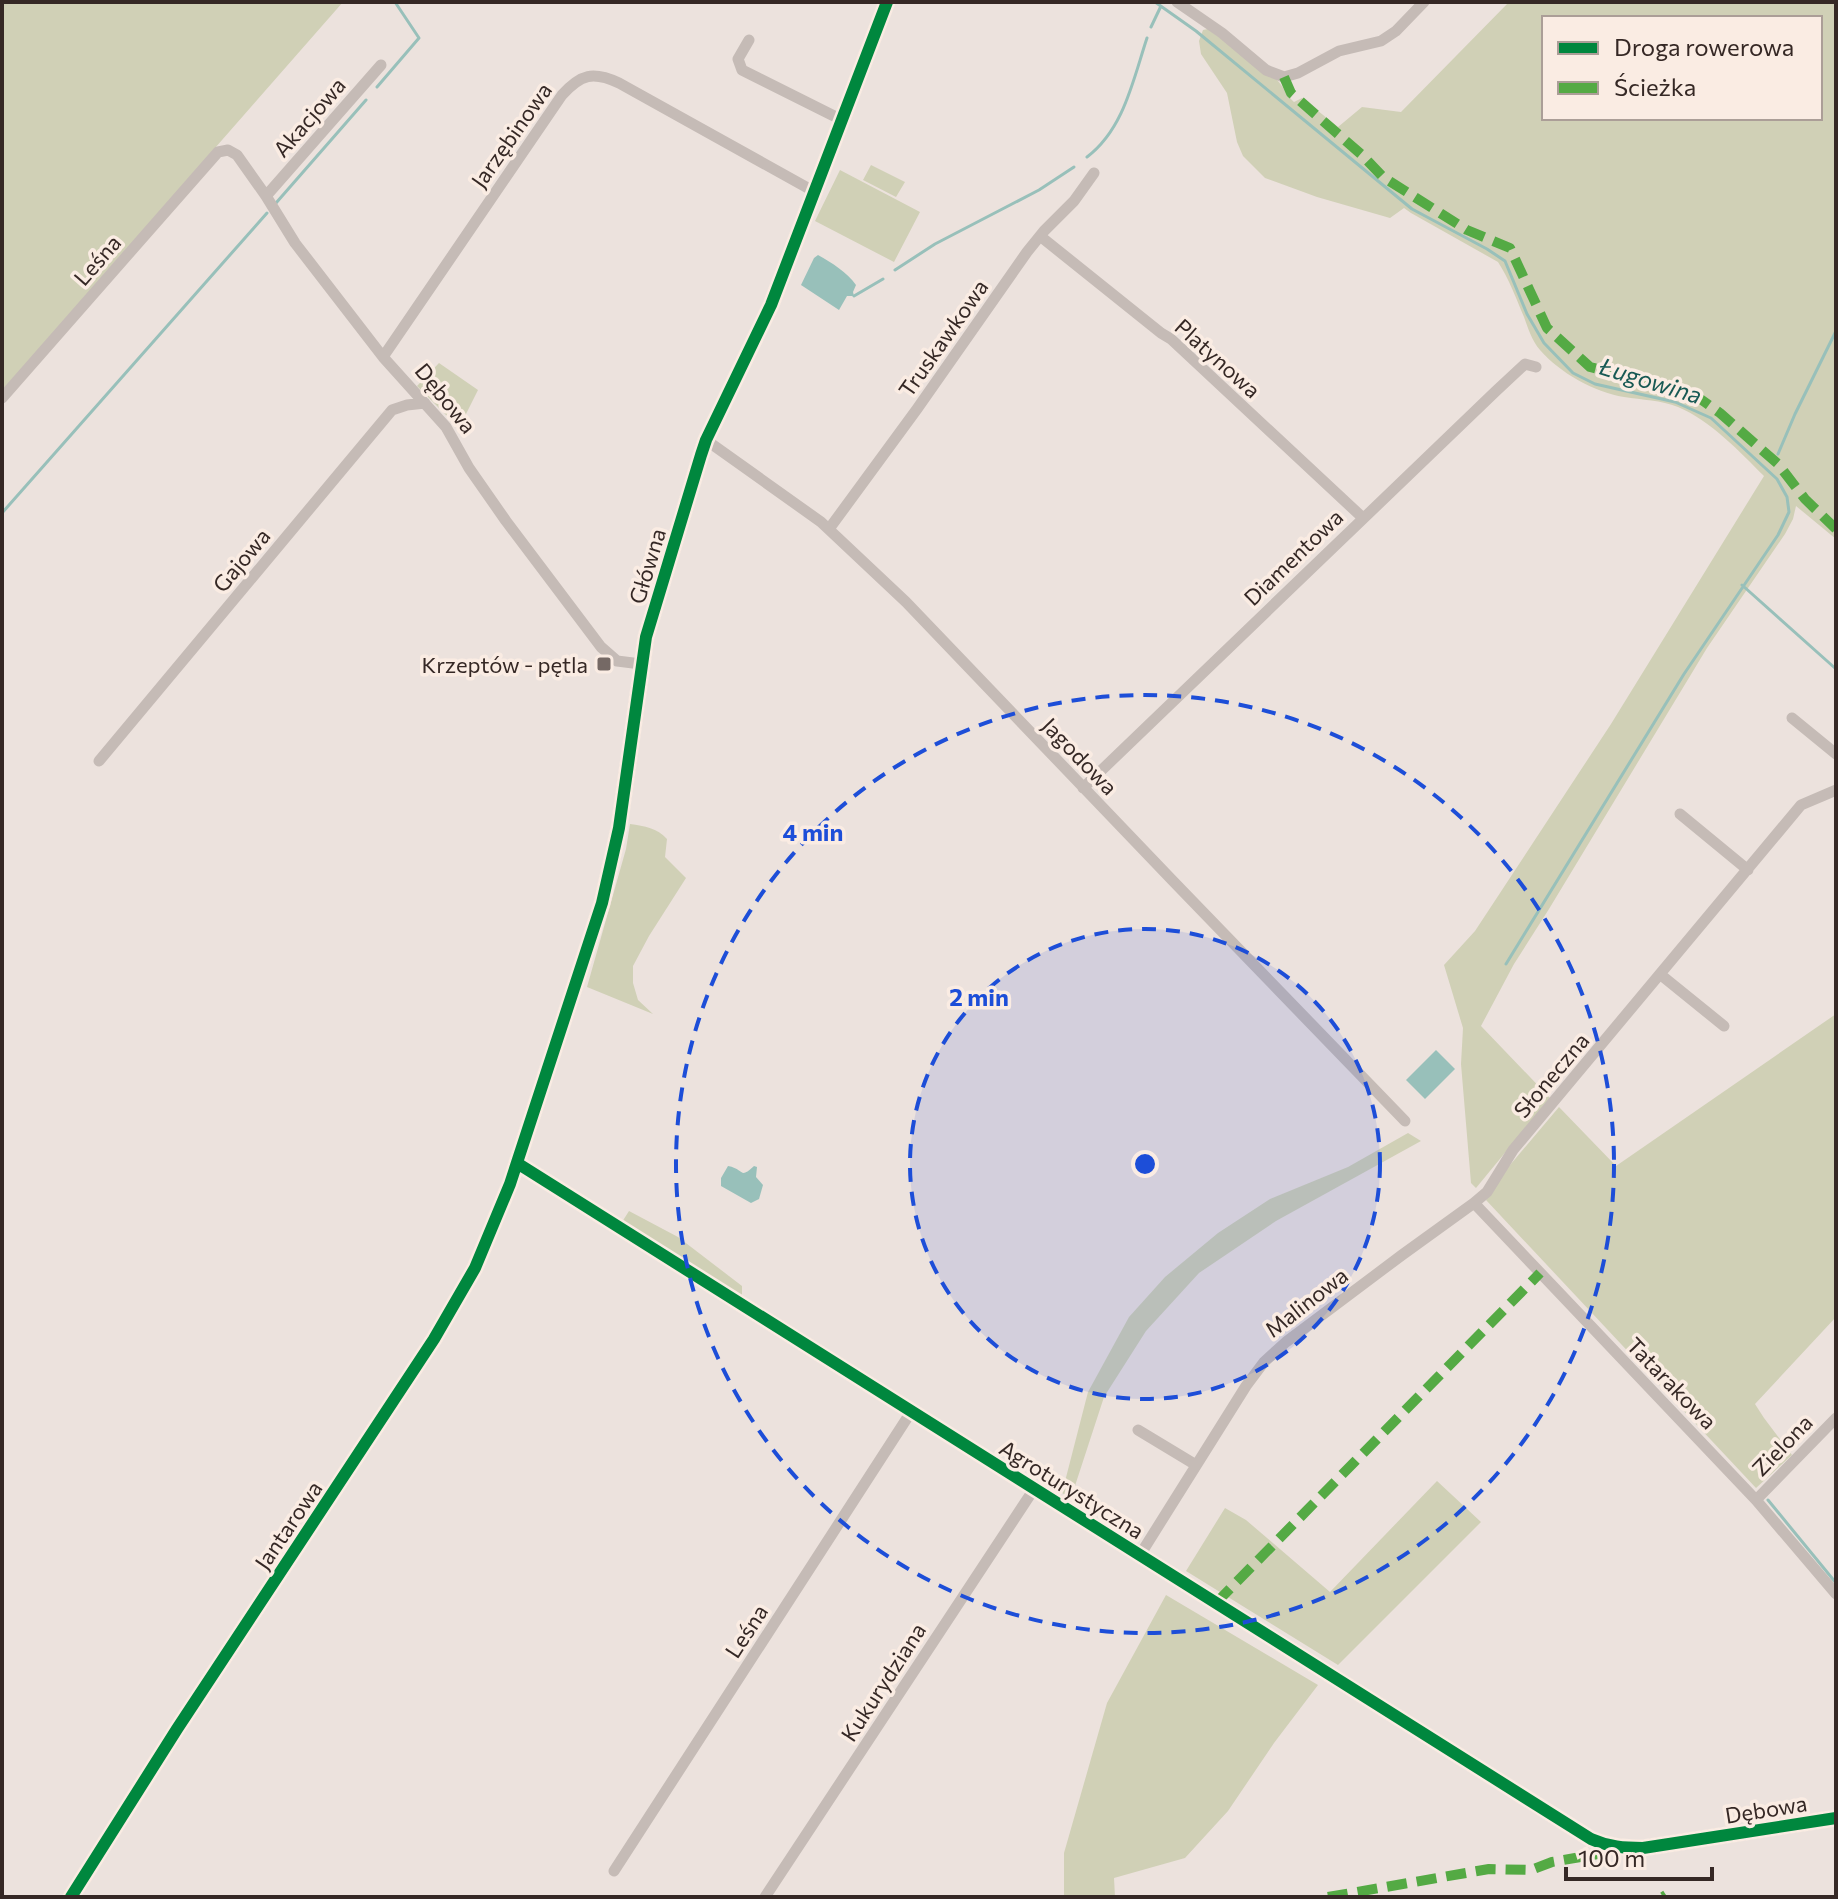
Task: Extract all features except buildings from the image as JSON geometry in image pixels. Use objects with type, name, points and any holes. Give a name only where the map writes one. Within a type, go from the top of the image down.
[{"type":"street","name":"Główna","points":[[517,1163],[602,903],[613,860],[641,664],[650,624],[706,440],[771,305],[887,2]]},
{"type":"street","points":[[1177,2],[1222,33],[1266,70],[1284,77],[1339,51],[1381,41],[1396,31],[1424,2]]},
{"type":"street","points":[[749,40],[738,59],[742,70],[842,120]]},
{"type":"street","name":"Akacjowa","points":[[266,196],[381,65]]},
{"type":"street","name":"Jarzębinowa","points":[[383,357],[562,95],[576,80],[586,76],[595,75],[619,83],[815,192]]},
{"type":"street","name":"Dębowa","points":[[223,150],[237,155],[295,243],[383,357],[446,427],[469,468],[506,521],[601,647],[617,661],[641,664]]},
{"type":"street","name":"Leśna","points":[[2,398],[218,152],[223,150]]},
{"type":"street","name":"Truskawkowa","points":[[829,529],[1040,236],[1074,201],[1094,173]]},
{"type":"street","name":"Platynowa","points":[[1040,236],[1171,339],[1363,518]]},
{"type":"street","name":"Diamentowa","points":[[1083,788],[1525,364],[1536,367]]},
{"type":"street","name":"Gajowa","points":[[99,761],[392,410],[425,403]]},
{"type":"street","name":"Jagodowa","points":[[706,440],[829,529],[906,602],[1405,1121]]},
{"type":"street","points":[[1792,718],[1836,754]]},
{"type":"street","name":"Słoneczna","points":[[1474,1203],[1487,1192],[1513,1150],[1801,805],[1836,790]]},
{"type":"street","points":[[1680,814],[1748,870]]},
{"type":"street","points":[[1661,975],[1724,1026]]},
{"type":"street","name":"Agroturystyczna","points":[[517,1163],[1578,1832],[1607,1846]]},
{"type":"street","name":"Jantarowa","points":[[71,1897],[446,1320],[475,1268],[517,1163]]},
{"type":"street","name":"Malinowa","points":[[1140,1555],[1246,1386],[1273,1353],[1474,1203]]},
{"type":"street","name":"Tatarakowa","points":[[1474,1203],[1756,1500],[1836,1594]]},
{"type":"street","name":"Leśna","points":[[614,1871],[911,1412]]},
{"type":"street","name":"Zielona","points":[[1756,1500],[1836,1418]]},
{"type":"street","points":[[1138,1430],[1196,1465]]},
{"type":"street","name":"Kukurydziana","points":[[765,1897],[1034,1489]]},
{"type":"street","name":"Dębowa","points":[[1607,1846],[1658,1846],[1836,1818]]},
{"type":"green space","points":[[2,2],[343,2],[2,391]]},
{"type":"green space","points":[[1509,2],[1836,2],[1836,539],[1796,506],[1785,534],[1707,648],[1514,964],[1481,1026],[1550,1098],[1476,1188],[1471,1183],[1461,1064],[1463,1028],[1444,965],[1475,931],[1611,724],[1764,476],[1724,437],[1690,413],[1665,403],[1601,391],[1557,366],[1535,343],[1498,262],[1404,208],[1390,218],[1265,178],[1243,156],[1237,142],[1227,93],[1201,54],[1199,41],[1203,30],[1208,29],[1275,78],[1294,102],[1302,98],[1338,127],[1362,107],[1401,112]]},
{"type":"green space","points":[[871,165],[905,182],[896,197],[863,180]]},
{"type":"green space","points":[[840,170],[920,212],[894,262],[815,221]]},
{"type":"green space","points":[[439,363],[478,390],[459,428],[417,386]]},
{"type":"green space","points":[[630,824],[650,828],[663,835],[667,839],[665,857],[686,878],[633,966],[633,983],[638,1000],[653,1014],[587,987],[626,849]]},
{"type":"green space","points":[[1836,1014],[1836,1317],[1755,1404],[1792,1455],[1756,1488],[1486,1200],[1505,1171],[1559,1107],[1616,1166]]},
{"type":"green space","points":[[1408,1133],[1421,1141],[1276,1221],[1199,1273],[1146,1331],[1104,1397],[1071,1498],[1062,1493],[1088,1392],[1129,1317],[1165,1277],[1218,1233],[1270,1199],[1348,1167]]},
{"type":"green space","points":[[629,1211],[678,1237],[742,1286],[742,1295],[622,1222]]},
{"type":"green space","points":[[1437,1481],[1481,1522],[1338,1665],[1186,1571],[1225,1508],[1246,1520],[1330,1592]]},
{"type":"green space","points":[[1166,1595],[1318,1685],[1228,1811],[1185,1858],[1114,1878],[1115,1897],[1064,1897],[1064,1853],[1107,1703]]},
{"type":"water","points":[[818,255],[844,272],[856,285],[854,296],[847,296],[839,310],[801,285]]},
{"type":"water","points":[[1436,1050],[1455,1069],[1425,1099],[1406,1080]]},
{"type":"water","points":[[728,1166],[744,1173],[757,1167],[756,1177],[763,1185],[759,1199],[751,1203],[721,1186],[721,1178]]},
{"type":"waterway","points":[[377,87],[419,38],[395,2]]},
{"type":"waterway","name":"Ługowina","points":[[1155,2],[1196,31],[1412,209],[1505,261],[1527,314],[1544,343],[1573,373],[1595,384],[1675,402],[1711,418],[1777,479],[1787,497],[1789,512],[1778,535],[1684,674],[1506,964]]},
{"type":"waterway","points":[[1151,27],[1161,6]]},
{"type":"waterway","points":[[1087,157],[1100,146],[1119,118],[1147,38]]},
{"type":"waterway","points":[[276,203],[366,100]]},
{"type":"waterway","points":[[895,270],[935,244],[1039,190],[1074,167]]},
{"type":"waterway","points":[[2,513],[267,213]]},
{"type":"waterway","points":[[854,296],[883,279]]},
{"type":"waterway","points":[[1778,454],[1836,331]]},
{"type":"waterway","name":"Ługowina","points":[[1742,585],[1836,669]]},
{"type":"waterway","points":[[1768,1500],[1836,1583]]},
{"type":"marked path","points":[[1284,77],[1291,93],[1383,177],[1467,230],[1510,248],[1547,328],[1590,367],[1677,388],[1699,398],[1778,464],[1805,499],[1836,529]]},
{"type":"marked path","points":[[1216,1603],[1540,1273]]},
{"type":"marked path","points":[[1328,1897],[1489,1869],[1531,1870],[1552,1862],[1598,1854],[1607,1846]]},
{"type":"cycle path","points":[[71,1897],[177,1729],[434,1339],[475,1268],[510,1184],[602,903],[619,828],[646,637],[701,455],[771,305],[887,2]]},
{"type":"cycle path","points":[[517,1163],[1591,1839],[1604,1844],[1643,1848],[1836,1818]]},
{"type":"place","name":"Krzeptów - pętla","points":[[604,664]]}]
